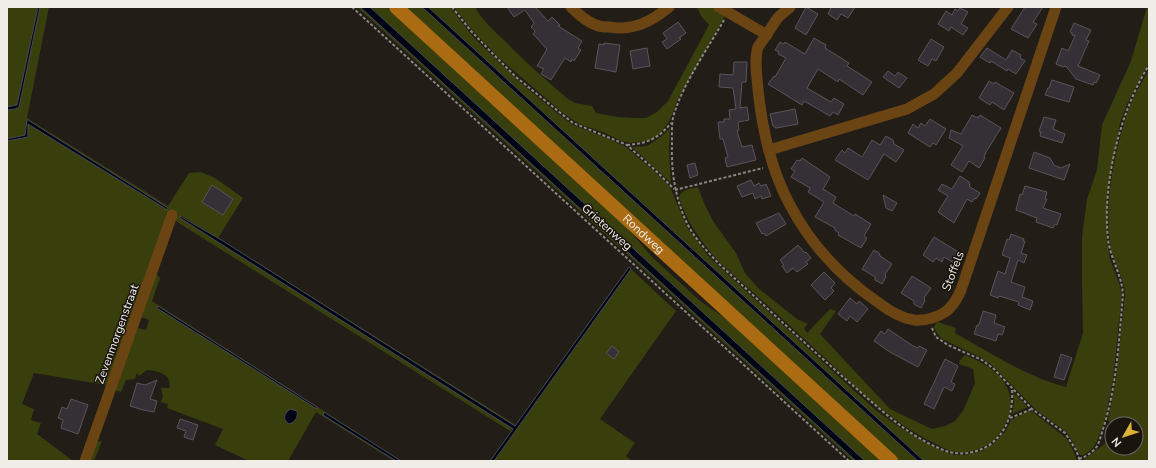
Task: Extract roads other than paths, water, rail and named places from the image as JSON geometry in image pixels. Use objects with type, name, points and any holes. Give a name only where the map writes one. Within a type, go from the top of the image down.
[{"type":"main road","name":"Rondweg","points":[[396,7],[891,461]]},
{"type":"street","points":[[571,7],[580,15],[596,25],[625,29],[642,25],[659,16],[670,7]]},
{"type":"street","name":"Stoffels","points":[[790,7],[778,18],[758,46],[756,70],[761,120],[769,150],[787,198],[800,223],[815,244],[835,267],[869,297],[890,311],[902,317],[914,320],[928,319],[938,316],[954,303],[962,290],[1056,7]]},
{"type":"street","points":[[769,150],[907,110],[934,94],[957,73],[1008,7]]},
{"type":"street","points":[[724,10],[767,35]]},
{"type":"street","name":"Zevenmorgenstraat","points":[[85,461],[172,215]]},
{"type":"water","points":[[38,7],[40,7],[19,107],[7,110],[7,107],[17,105]]},
{"type":"water","points":[[360,7],[370,7],[865,461],[856,461]]},
{"type":"water","points":[[422,7],[428,7],[924,461],[918,461]]},
{"type":"water","points":[[27,120],[168,208],[167,210],[28,124],[28,137],[7,141],[7,139],[25,135]]},
{"type":"water","points":[[180,216],[223,241],[515,426],[629,267],[631,269],[494,461],[490,461],[513,429],[180,218]]},
{"type":"water","points":[[158,306],[317,407],[317,409],[157,308]]},
{"type":"water","points":[[290,409],[297,411],[297,415],[295,421],[289,424],[285,420],[285,416]]},
{"type":"water","points":[[324,412],[401,461],[396,461],[323,415]]}]
